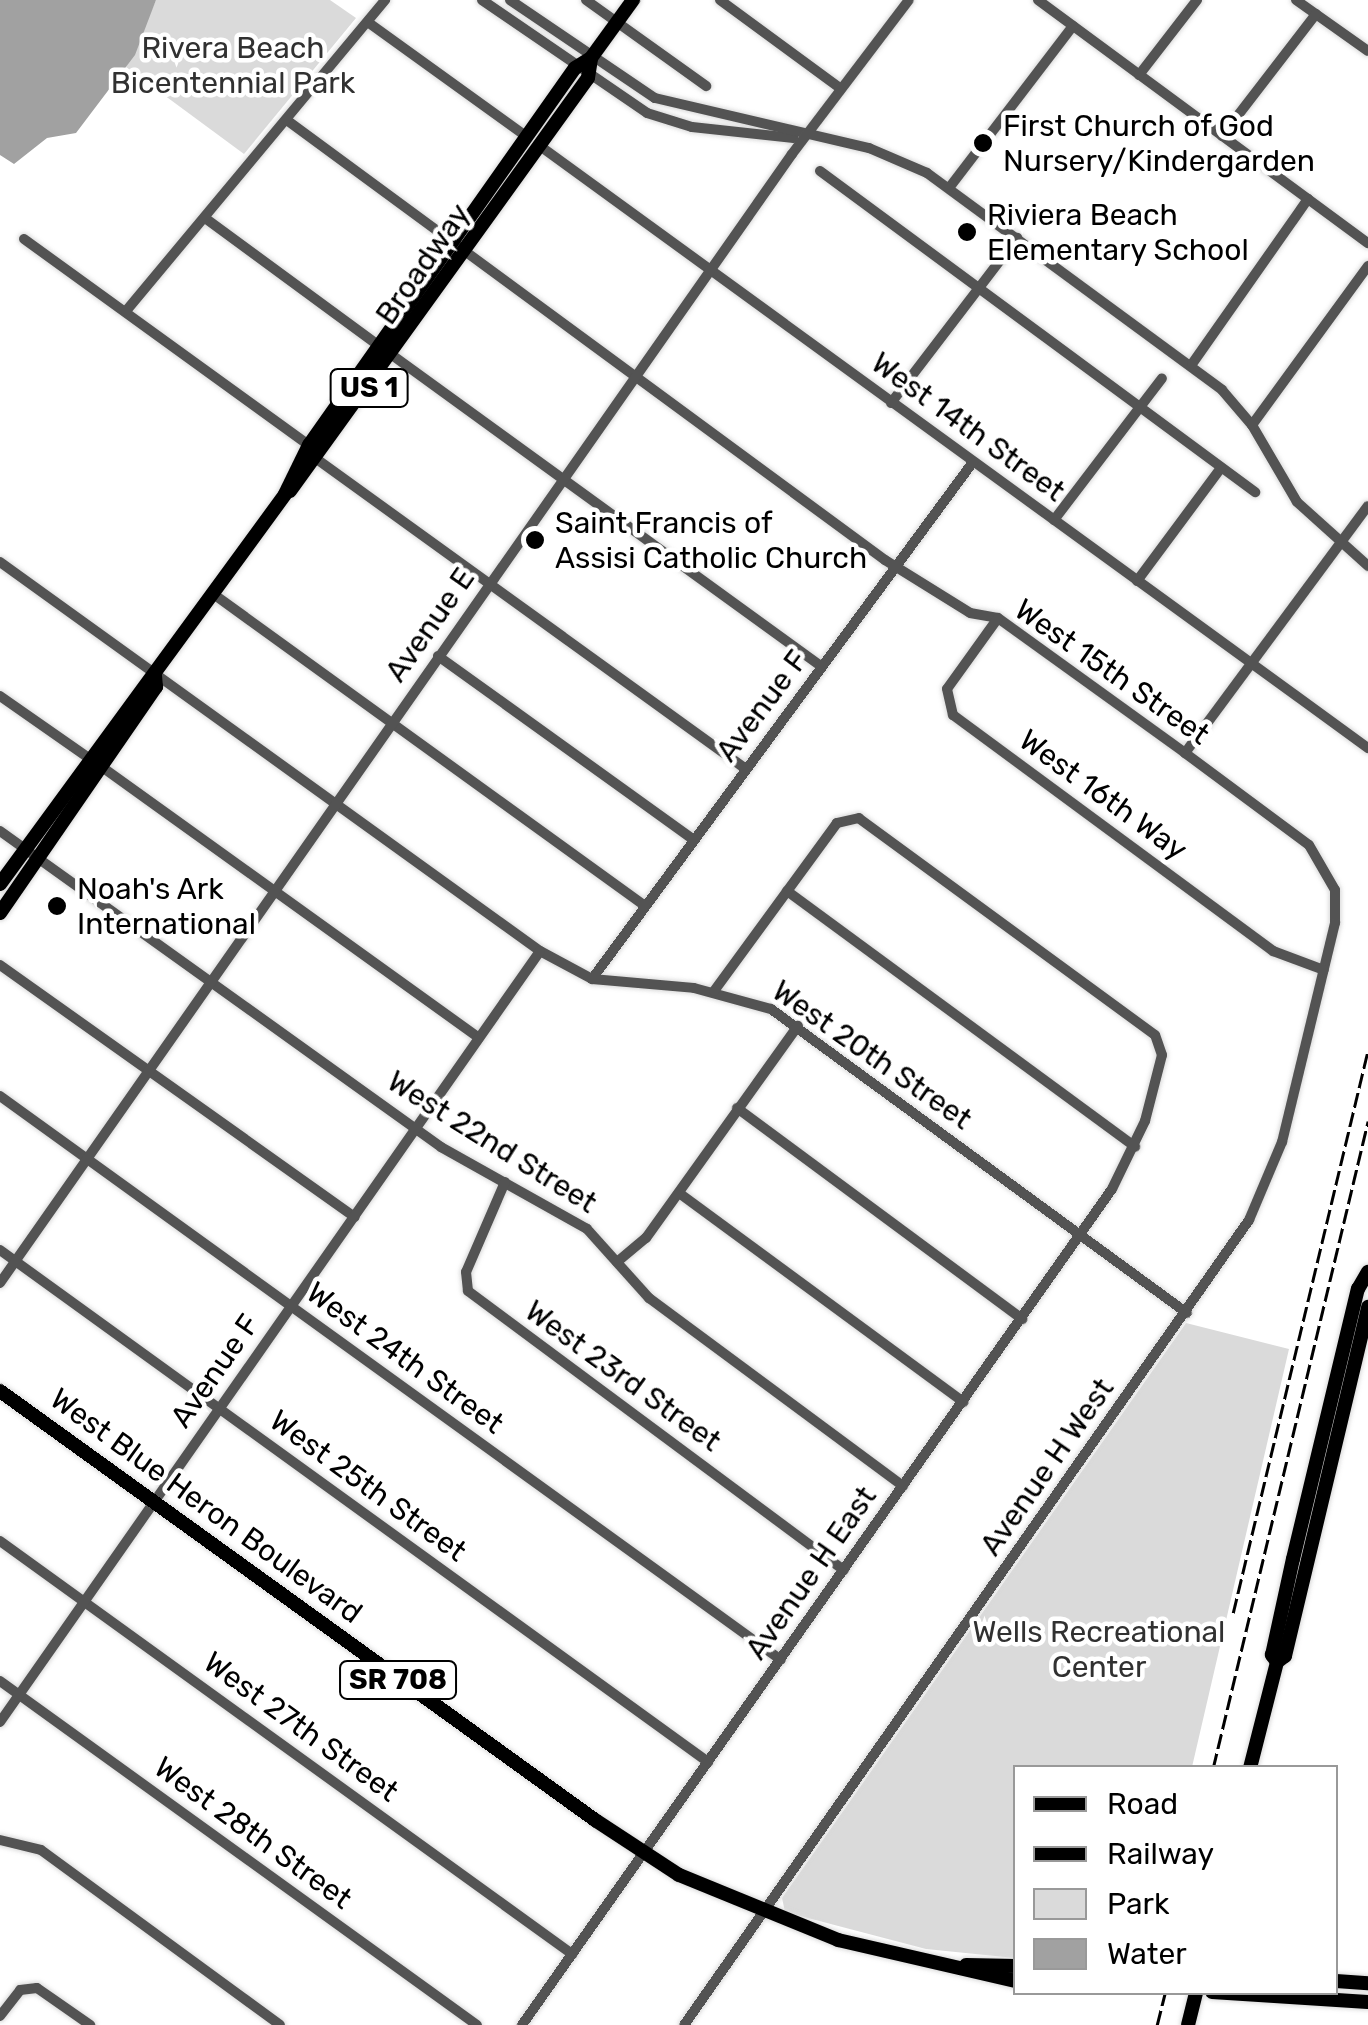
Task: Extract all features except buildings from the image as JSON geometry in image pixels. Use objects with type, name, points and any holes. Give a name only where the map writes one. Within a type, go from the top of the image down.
[{"type":"main road","name":"Broadway","points":[[0,913],[156,687],[155,675],[212,592],[285,494],[318,460],[386,351],[632,0]]},
{"type":"main road","name":"Broadway","points":[[285,494],[309,445],[386,351]]},
{"type":"main road","name":"Broadway","points":[[0,884],[146,677],[155,675]]},
{"type":"main road","points":[[1278,1662],[1272,1656],[1293,1559],[1358,1289],[1368,1272]]},
{"type":"main road","points":[[1251,1765],[1278,1662],[1285,1656],[1368,1307]]},
{"type":"main road","name":"West Blue Heron Boulevard","points":[[0,1391],[644,1854],[762,1914],[838,1940],[1013,1980]]},
{"type":"main road","name":"West Blue Heron Boulevard","points":[[957,1966],[1013,1966]]},
{"type":"main road","points":[[1338,1981],[1368,1983]]},
{"type":"main road","points":[[1188,2025],[1195,1995]]},
{"type":"main road","points":[[1259,1995],[1368,2002]]},
{"type":"street","points":[[126,311],[385,0]]},
{"type":"street","points":[[482,0],[632,106],[677,124],[804,138]]},
{"type":"street","points":[[510,0],[654,98],[804,138],[886,154],[950,188],[1192,364],[1252,425],[1297,502],[1340,545],[1368,566]]},
{"type":"street","points":[[586,0],[706,86]]},
{"type":"street","points":[[720,0],[842,89]]},
{"type":"street","name":"Avenue E","points":[[0,1284],[804,138],[909,0]]},
{"type":"street","points":[[1038,0],[1368,243]]},
{"type":"street","points":[[1139,75],[1197,0]]},
{"type":"street","points":[[1296,0],[1368,51]]},
{"type":"street","points":[[1222,136],[1316,14]]},
{"type":"street","name":"West 14th Street","points":[[370,22],[1137,581],[1366,742]]},
{"type":"street","points":[[950,188],[1074,26]]},
{"type":"street","name":"West 15th Street","points":[[288,121],[896,565],[970,613],[998,618],[1185,754],[1309,845],[1334,886]]},
{"type":"street","points":[[820,171],[1255,492]]},
{"type":"street","points":[[1192,364],[1308,199]]},
{"type":"street","points":[[205,218],[822,667]]},
{"type":"street","points":[[891,402],[1016,238]]},
{"type":"street","points":[[24,239],[309,445]]},
{"type":"street","points":[[1252,425],[1368,266]]},
{"type":"street","points":[[1054,520],[1162,378]]},
{"type":"street","points":[[318,460],[746,769]]},
{"type":"street","name":"Avenue F","points":[[592,980],[973,462]]},
{"type":"street","points":[[1137,581],[1220,468]]},
{"type":"street","points":[[1185,754],[1368,506]]},
{"type":"street","name":"West 20th Street","points":[[0,562],[540,951],[592,980],[714,991],[757,1003],[798,1026],[1187,1313]]},
{"type":"street","points":[[212,592],[645,906]]},
{"type":"street","name":"West 16th Way","points":[[998,618],[947,689],[953,715],[1274,951],[1324,970]]},
{"type":"street","points":[[438,656],[694,840]]},
{"type":"street","points":[[0,696],[89,758]]},
{"type":"street","points":[[102,767],[480,1038]]},
{"type":"street","name":"Avenue H East","points":[[522,2025],[1081,1235],[1135,1147],[1162,1056],[1160,1040],[865,820],[848,817],[787,891]]},
{"type":"street","name":"West 22nd Street","points":[[0,831],[212,979],[416,1129],[586,1229],[648,1298],[903,1486]]},
{"type":"street","name":"Avenue H West","points":[[684,2025],[1235,1245],[1273,1169],[1336,916],[1334,886]]},
{"type":"street","points":[[714,991],[787,891],[1135,1147]]},
{"type":"street","name":"Avenue F","points":[[0,1722],[540,951]]},
{"type":"street","points":[[0,965],[354,1217]]},
{"type":"street","points":[[618,1262],[679,1193],[798,1026]]},
{"type":"street","name":"West 24th Street","points":[[0,1096],[780,1660]]},
{"type":"street","points":[[737,1108],[1022,1318]]},
{"type":"street","name":"West 23rd Street","points":[[505,1182],[466,1272],[468,1292],[844,1570]]},
{"type":"street","points":[[679,1193],[962,1402]]},
{"type":"street","name":"West 25th Street","points":[[0,1250],[708,1762]]},
{"type":"street","name":"West 27th Street","points":[[0,1541],[572,1954]]},
{"type":"street","name":"West 28th Street","points":[[0,1681],[477,2025]]},
{"type":"street","points":[[0,1840],[42,1850],[280,2025]]},
{"type":"street","points":[[0,2016],[20,1990],[37,1988],[90,2025]]},
{"type":"green space","name":"Rivera Beach Bicentennial Park","points":[[156,0],[330,0],[356,18],[244,154],[126,67]]},
{"type":"green space","name":"Wells Recreational Center","points":[[1186,1323],[1289,1349],[1192,1765],[1013,1765],[1013,1958],[926,1949],[785,1912],[782,1898]]},
{"type":"water","points":[[0,0],[156,0],[135,55],[76,133],[47,138],[14,164],[0,155]]},
{"type":"railway","points":[[1233,1613],[1368,1050]]},
{"type":"railway","points":[[1214,1765],[1368,1121]]},
{"type":"railway","points":[[1157,2025],[1164,1995]]},
{"type":"place","name":"First Church of God Nursery/Kindergarden","points":[[983,143]]},
{"type":"place","name":"Riviera Beach Elementary School","points":[[967,232]]},
{"type":"place","name":"Saint Francis of Assisi Catholic Church","points":[[535,540]]},
{"type":"place","name":"Noah's Ark International","points":[[57,906]]}]
